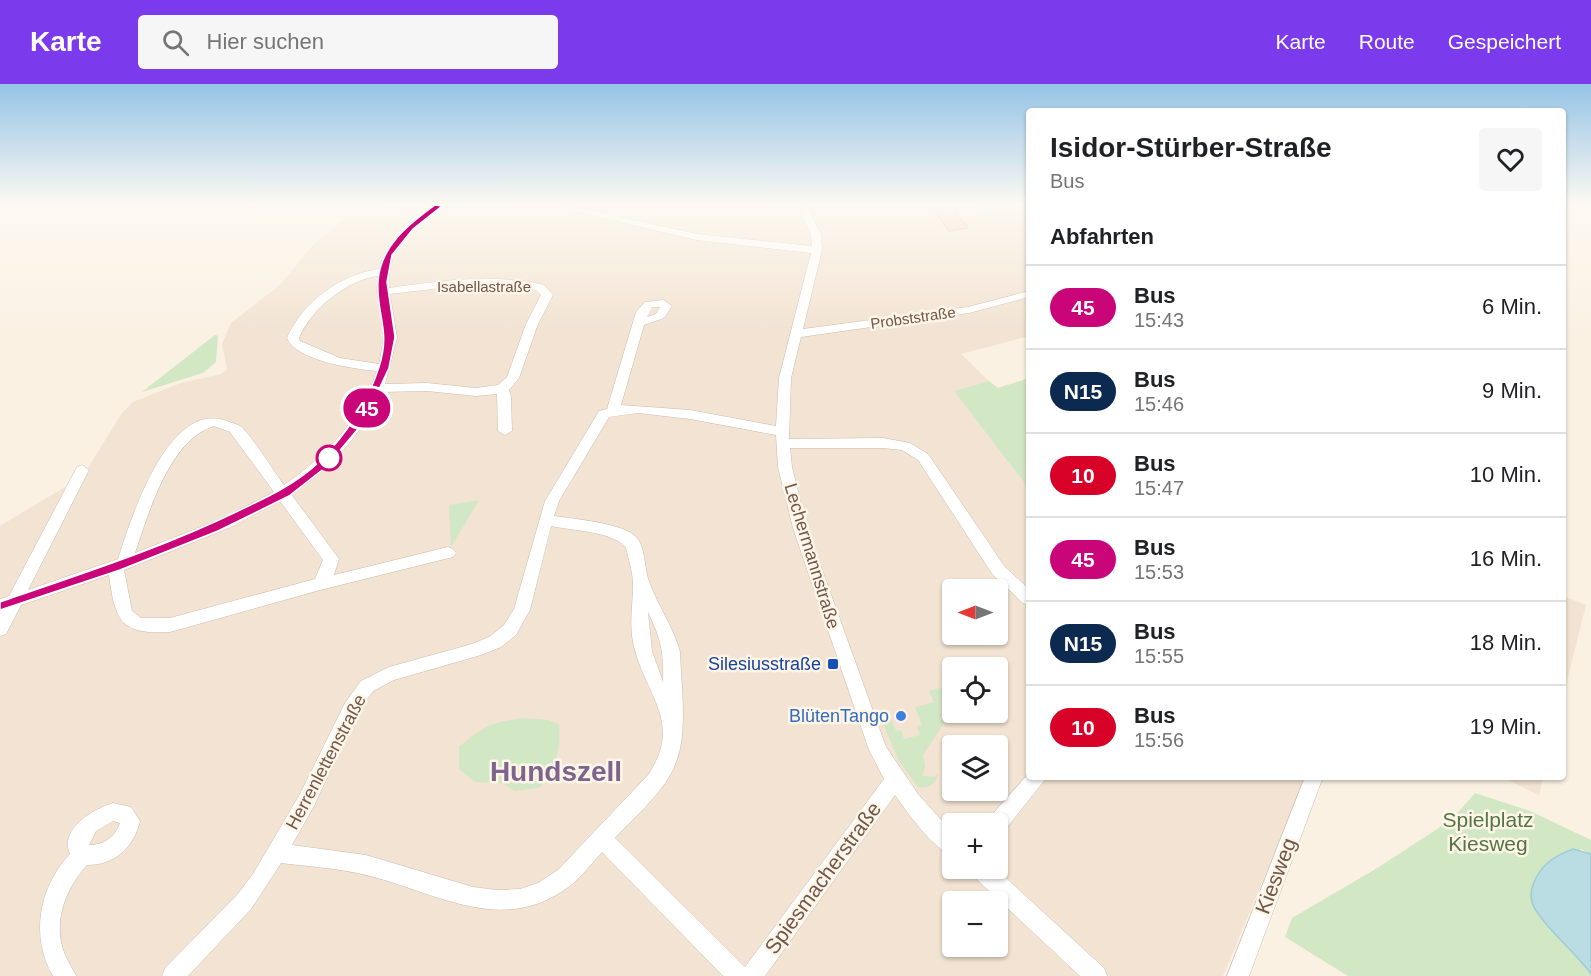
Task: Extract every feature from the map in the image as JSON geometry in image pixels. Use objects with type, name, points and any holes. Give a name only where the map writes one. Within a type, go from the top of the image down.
[{"type":"street","points":[[7,603],[120,565],[213,528],[285,493],[333,454],[358,423],[384,368],[391,337],[383,292],[383,272],[388,255],[393,248]]},
{"type":"street","points":[[795,248],[817,250]]},
{"type":"street","name":"Lechermannstraße","points":[[817,250],[785,378],[783,438],[790,494],[867,722],[894,781],[919,813],[942,835]]},
{"type":"street","points":[[383,272],[362,275],[346,281],[302,321],[293,338],[295,343],[320,356],[340,362],[384,368]]},
{"type":"street","name":"Isabellastraße","points":[[383,292],[466,285],[533,285],[545,291],[547,295],[532,324],[513,378],[502,389]]},
{"type":"street","name":"Probststraße","points":[[796,334],[950,313],[1026,295]]},
{"type":"street","points":[[639,323],[613,410],[661,411],[783,438],[896,444],[914,450],[931,465],[999,571],[1026,596]]},
{"type":"street","points":[[376,388],[427,387],[476,392],[502,389],[505,397],[505,431]]},
{"type":"street","name":"Herrenlettenstraße","points":[[173,976],[244,902],[278,853],[351,708],[367,686],[390,674],[475,650],[495,642],[510,630],[522,610],[544,520],[562,483],[600,419],[613,410]]},
{"type":"street","points":[[320,584],[328,571],[331,559],[285,493],[235,429],[221,422],[200,424],[186,434],[147,499],[120,565],[123,614],[133,624],[149,627],[170,625],[320,584],[448,553]]},
{"type":"street","points":[[0,629],[7,603],[82,470]]},
{"type":"street","points":[[278,853],[371,866],[448,890],[505,901],[536,897],[550,889],[635,805],[667,763],[672,747],[672,652],[668,637],[641,583],[634,548],[623,536],[604,530],[544,520]]},
{"type":"street","points":[[641,583],[638,620],[641,647],[654,684],[671,714]]},
{"type":"street","points":[[1007,813],[1035,780]]},
{"type":"street","name":"Kiesweg","points":[[1238,976],[1313,780]]},
{"type":"street","name":"Spiesmacherstraße","points":[[752,976],[894,781]]},
{"type":"street","points":[[602,838],[738,976]]},
{"type":"street","points":[[65,976],[53,952],[52,899],[68,868],[83,855]]},
{"type":"street","points":[[991,879],[1096,976]]},
{"type":"shaded area","points":[[310,248],[1026,248],[1026,337],[961,354],[989,381],[954,391],[1026,485],[1026,780],[1305,780],[1223,976],[0,976],[0,526],[70,484],[86,471],[122,413],[133,402],[181,383],[221,374],[227,369],[222,344],[231,323],[281,284]]},
{"type":"shaded area","points":[[1566,597],[1586,605],[1566,685]]},
{"type":"shaded area","points":[[1508,780],[1542,780],[1539,795]]},
{"type":"green space","points":[[215,335],[218,336],[216,362],[203,373],[142,392]]},
{"type":"green space","points":[[1026,379],[1026,485],[954,391],[989,381],[998,388]]},
{"type":"green space","points":[[479,500],[451,547],[449,505]]},
{"type":"green space","points":[[942,687],[942,723],[944,723],[923,755],[925,767],[922,776],[934,777],[938,774],[931,785],[918,787],[899,761],[881,718],[889,715],[896,731],[901,730],[904,739],[920,735],[917,726],[922,725],[915,707],[934,702],[929,691]]},
{"type":"green space","points":[[524,718],[548,720],[559,724],[556,757],[541,787],[515,791],[502,783],[475,782],[459,769],[459,747],[489,726]]},
{"type":"green space","name":"Spielplatz Kiesweg","points":[[1475,793],[1530,811],[1591,840],[1591,854],[1581,849],[1531,888],[1534,902],[1540,913],[1577,953],[1591,976],[1348,976],[1285,937],[1292,918],[1379,867],[1437,829],[1454,817]]},
{"type":"water","points":[[1573,849],[1591,854],[1591,974],[1541,918],[1531,899],[1533,886],[1542,869],[1555,857]]},
{"type":"bus line","name":"45","points":[[0,605],[116,567],[213,528],[285,493],[322,465],[358,423],[384,368],[391,337],[382,282],[385,263],[393,248]]},
{"type":"place","name":"Silesiusstraße","points":[[833,664]]},
{"type":"place","name":"BlütenTango","points":[[901,716]]},
{"type":"district","name":"Hundszell","points":[[556,771]]}]
